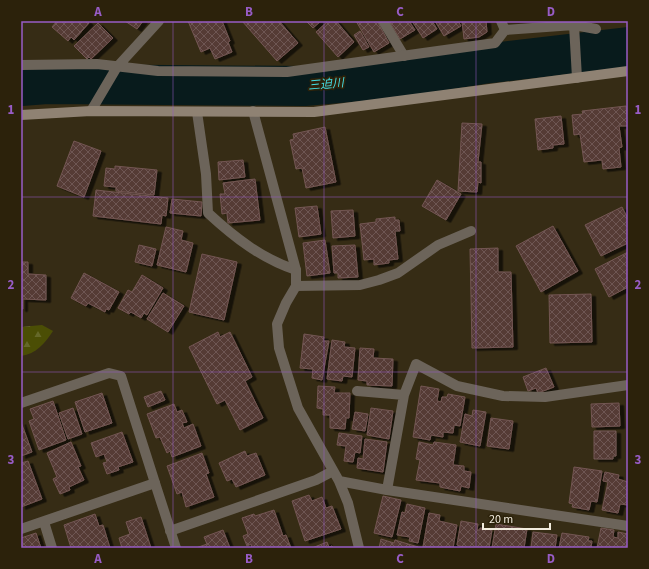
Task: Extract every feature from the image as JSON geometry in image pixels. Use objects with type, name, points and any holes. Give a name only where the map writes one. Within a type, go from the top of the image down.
[{"type":"street","points":[[93,107],[116,69],[160,21]]},
{"type":"street","points":[[383,21],[404,56]]},
{"type":"street","points":[[21,65],[97,64],[116,69],[158,71],[287,72],[495,43],[503,26],[574,25],[596,29]]},
{"type":"street","points":[[574,25],[577,78]]},
{"type":"street","points":[[21,115],[93,107],[197,112],[314,112],[628,71]]},
{"type":"street","points":[[254,111],[296,270],[296,286],[286,303],[277,324],[279,348],[298,408],[339,481],[348,503],[359,548]]},
{"type":"street","points":[[197,112],[206,174],[208,212],[219,223],[274,263],[296,270]]},
{"type":"street","points":[[296,286],[360,285],[379,280],[398,273],[438,245],[471,231]]},
{"type":"street","points":[[387,490],[404,395],[416,364],[456,386],[503,396],[546,397],[628,385]]},
{"type":"street","points":[[21,403],[109,372],[121,376],[176,548]]},
{"type":"street","points":[[356,391],[404,395]]},
{"type":"street","points":[[170,531],[316,480],[333,472]]},
{"type":"street","points":[[339,481],[387,490],[628,526]]},
{"type":"street","points":[[21,529],[155,483]]},
{"type":"street","points":[[44,522],[52,548]]},
{"type":"green space","points":[[42,325],[53,331],[47,340],[36,350],[21,356],[21,327]]},
{"type":"building","points":[[57,21],[87,21],[89,23],[74,40],[71,37],[68,41],[52,27]]},
{"type":"building","points":[[125,21],[143,21],[137,29]]},
{"type":"building","points":[[188,21],[222,21],[230,41],[228,42],[232,52],[215,59],[210,48],[201,52]]},
{"type":"building","points":[[242,21],[279,21],[298,43],[277,61]]},
{"type":"building","points":[[306,21],[321,21],[313,28]]},
{"type":"building","points":[[328,21],[336,21],[354,42],[338,57],[316,32]]},
{"type":"building","points":[[356,21],[377,21],[389,43],[374,52]]},
{"type":"building","points":[[389,21],[409,21],[415,30],[400,39]]},
{"type":"building","points":[[412,21],[432,21],[437,29],[423,38]]},
{"type":"building","points":[[435,21],[458,21],[461,26],[444,36]]},
{"type":"building","points":[[462,21],[486,21],[487,32],[479,37],[464,39]]},
{"type":"building","points":[[98,23],[113,38],[91,59],[89,57],[87,59],[74,46]]},
{"type":"building","points":[[360,31],[369,47],[363,50],[354,35]]},
{"type":"building","points":[[626,106],[628,126],[619,126],[622,147],[619,148],[621,167],[603,169],[602,160],[584,162],[580,134],[574,135],[572,115],[583,114],[582,111]]},
{"type":"building","points":[[561,116],[564,144],[553,145],[553,148],[538,150],[535,119]]},
{"type":"building","points":[[462,123],[482,124],[478,162],[481,162],[481,183],[478,182],[477,192],[458,191]]},
{"type":"building","points":[[325,127],[336,182],[306,188],[302,168],[296,169],[290,140],[294,139],[293,134]]},
{"type":"building","points":[[74,141],[101,151],[84,197],[57,186]]},
{"type":"building","points":[[243,160],[245,177],[219,180],[218,162]]},
{"type":"building","points":[[115,166],[157,170],[154,195],[116,191],[116,187],[104,186],[106,168],[115,169]]},
{"type":"building","points":[[255,179],[260,220],[228,223],[227,213],[222,214],[220,194],[225,194],[223,183]]},
{"type":"building","points":[[437,180],[461,194],[446,220],[422,206]]},
{"type":"building","points":[[96,190],[168,198],[166,216],[162,215],[161,224],[93,216]]},
{"type":"building","points":[[172,199],[202,202],[201,216],[170,213]]},
{"type":"building","points":[[317,206],[321,234],[299,237],[295,208]]},
{"type":"building","points":[[622,207],[628,219],[628,243],[601,256],[585,225]]},
{"type":"building","points":[[353,210],[355,236],[333,238],[331,211]]},
{"type":"building","points":[[395,217],[395,220],[399,220],[400,231],[395,231],[398,259],[389,260],[389,263],[374,265],[374,259],[364,260],[360,224],[376,222],[376,219]]},
{"type":"building","points":[[553,226],[578,271],[541,292],[516,246]]},
{"type":"building","points":[[166,227],[183,231],[181,240],[193,243],[186,272],[157,265]]},
{"type":"building","points":[[325,240],[330,273],[307,276],[303,243]]},
{"type":"building","points":[[139,245],[156,249],[152,266],[135,262]]},
{"type":"building","points":[[355,245],[358,277],[338,278],[338,273],[334,273],[332,246]]},
{"type":"building","points":[[498,248],[498,272],[511,272],[513,347],[472,348],[470,249]]},
{"type":"building","points":[[628,252],[628,287],[609,297],[595,269]]},
{"type":"building","points":[[202,254],[237,262],[224,320],[189,312]]},
{"type":"building","points":[[21,262],[28,262],[28,274],[46,275],[46,300],[23,299],[23,309],[21,309]]},
{"type":"building","points":[[84,273],[119,292],[109,310],[106,309],[105,312],[88,303],[86,306],[71,298]]},
{"type":"building","points":[[142,275],[163,288],[147,315],[144,313],[141,318],[131,312],[129,314],[118,308],[128,290],[132,292]]},
{"type":"building","points":[[163,293],[184,306],[168,332],[147,319]]},
{"type":"building","points":[[591,294],[592,342],[550,343],[549,295]]},
{"type":"building","points":[[218,332],[220,337],[230,332],[252,377],[245,381],[263,418],[240,430],[225,400],[217,404],[189,347]]},
{"type":"building","points":[[304,334],[324,337],[323,341],[329,341],[322,380],[312,378],[313,369],[300,368]]},
{"type":"building","points":[[332,340],[345,342],[344,347],[355,348],[352,377],[343,376],[342,381],[327,379]]},
{"type":"building","points":[[360,348],[374,349],[373,358],[393,359],[392,386],[367,385],[367,381],[358,380]]},
{"type":"building","points":[[546,368],[554,387],[538,393],[536,388],[528,391],[523,377]]},
{"type":"building","points":[[318,386],[335,387],[334,393],[350,393],[349,418],[346,418],[345,429],[330,428],[330,415],[323,415],[323,409],[317,408]]},
{"type":"building","points":[[421,386],[439,389],[437,401],[441,402],[442,397],[447,397],[448,394],[465,397],[460,426],[454,425],[453,433],[443,432],[443,437],[431,435],[430,440],[413,437]]},
{"type":"building","points":[[161,391],[165,400],[148,407],[144,397]]},
{"type":"building","points":[[102,393],[112,423],[85,432],[75,402]]},
{"type":"building","points":[[53,401],[66,440],[39,450],[29,421],[34,419],[30,409]]},
{"type":"building","points":[[619,403],[620,426],[592,427],[591,404]]},
{"type":"building","points":[[174,404],[177,412],[182,410],[187,422],[182,423],[184,428],[193,424],[201,446],[172,457],[170,451],[167,453],[160,437],[156,438],[147,414]]},
{"type":"building","points":[[73,408],[82,434],[68,439],[59,413]]},
{"type":"building","points":[[371,408],[393,411],[389,439],[367,435]]},
{"type":"building","points":[[473,410],[486,412],[480,446],[460,442],[465,414],[472,416]]},
{"type":"building","points":[[355,412],[368,414],[365,431],[352,429]]},
{"type":"building","points":[[491,418],[513,421],[509,449],[487,446]]},
{"type":"building","points":[[21,422],[32,452],[21,456]]},
{"type":"building","points":[[594,431],[616,431],[616,456],[613,456],[613,459],[594,459]]},
{"type":"building","points":[[122,432],[133,462],[118,467],[119,470],[107,474],[103,463],[107,462],[104,454],[96,457],[91,443]]},
{"type":"building","points":[[339,433],[362,436],[360,453],[355,452],[353,462],[344,461],[346,446],[337,445]]},
{"type":"building","points":[[365,439],[387,442],[383,472],[357,468],[358,458],[363,459]]},
{"type":"building","points":[[71,442],[81,466],[78,467],[84,480],[69,487],[70,490],[60,494],[53,479],[57,477],[47,453]]},
{"type":"building","points":[[419,442],[433,445],[434,442],[456,445],[453,465],[464,466],[464,471],[471,472],[469,488],[461,486],[460,491],[440,487],[440,483],[416,480],[420,460],[416,459]]},
{"type":"building","points":[[245,451],[247,456],[256,453],[265,475],[236,487],[232,479],[227,481],[219,463]]},
{"type":"building","points":[[202,453],[209,473],[206,474],[214,497],[186,507],[182,492],[177,494],[167,466]]},
{"type":"building","points":[[28,461],[42,499],[21,507],[21,463]]},
{"type":"building","points":[[574,467],[602,471],[597,502],[591,501],[589,510],[572,507],[573,504],[569,503]]},
{"type":"building","points":[[605,472],[619,475],[618,479],[628,482],[628,505],[620,504],[618,513],[602,510],[608,482],[603,481]]},
{"type":"building","points":[[309,495],[312,501],[322,497],[326,508],[332,506],[341,529],[305,541],[292,501]]},
{"type":"building","points":[[383,496],[401,500],[392,537],[374,533]]},
{"type":"building","points":[[407,504],[425,508],[418,543],[409,541],[410,537],[397,535],[402,512],[405,513]]},
{"type":"building","points":[[274,510],[283,536],[286,535],[291,548],[252,548],[251,544],[247,546],[243,536],[248,534],[242,518],[254,514],[255,516]]},
{"type":"building","points":[[429,513],[440,515],[439,521],[457,525],[453,548],[423,547]]},
{"type":"building","points":[[95,514],[99,526],[103,525],[110,548],[71,548],[64,525]]},
{"type":"building","points":[[141,517],[151,548],[122,548],[119,538],[130,534],[126,522]]},
{"type":"building","points":[[461,521],[478,524],[477,530],[480,530],[480,528],[492,530],[489,548],[466,548],[457,545]]},
{"type":"building","points":[[496,524],[527,529],[524,548],[492,548]]},
{"type":"building","points":[[601,528],[614,530],[613,537],[618,538],[618,532],[628,534],[627,548],[597,548]]},
{"type":"building","points":[[223,530],[230,548],[196,548],[207,544],[204,537]]},
{"type":"building","points":[[533,532],[557,535],[555,548],[531,548]]},
{"type":"building","points":[[36,533],[41,548],[21,548],[21,538]]},
{"type":"building","points":[[562,533],[589,537],[588,541],[592,541],[591,548],[559,548]]},
{"type":"building","points":[[381,539],[394,543],[395,540],[418,547],[379,548]]},
{"type":"building","points":[[327,542],[329,547],[332,546],[333,548],[312,548]]},
{"type":"waterway","name":"三迫川","points":[[21,86],[47,84],[304,86],[395,78],[483,64],[628,47]]}]
